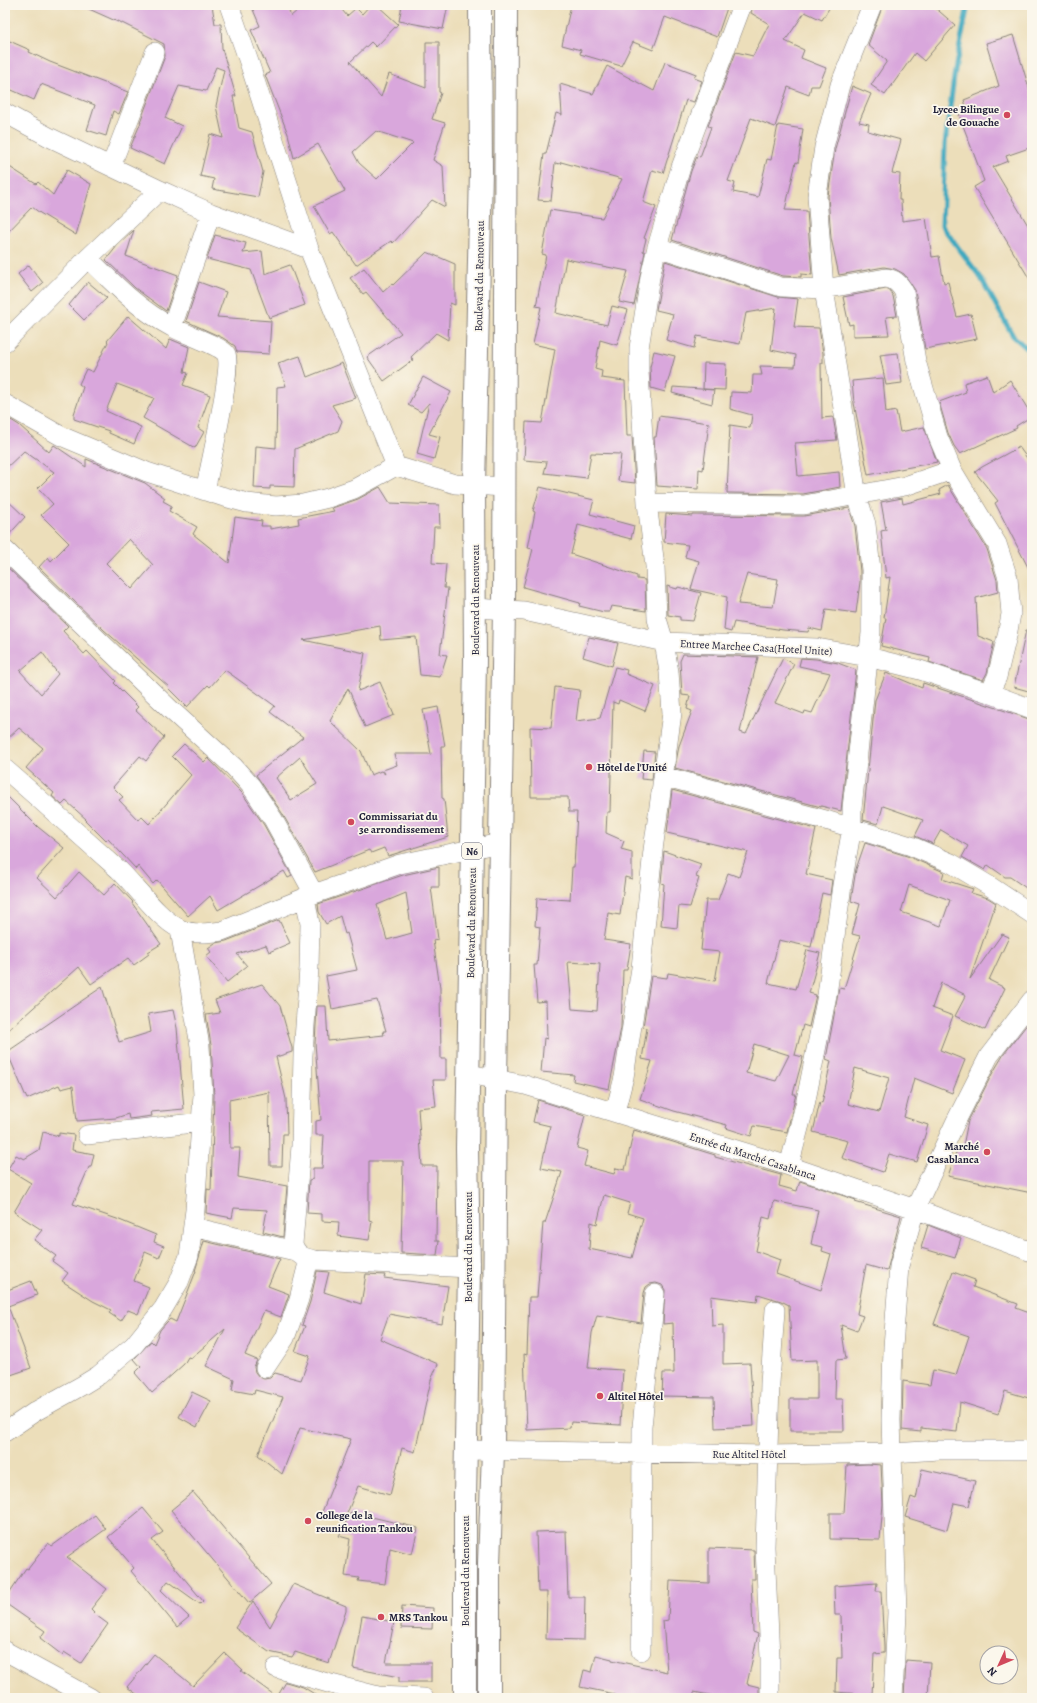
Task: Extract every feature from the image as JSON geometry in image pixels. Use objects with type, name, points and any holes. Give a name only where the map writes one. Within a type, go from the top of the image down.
[{"type":"highway","name":"Boulevard du Renouveau","points":[[465,1698],[468,1268],[467,1148],[475,608],[474,486],[481,170],[480,5]]},
{"type":"highway","points":[[489,1698],[489,1564],[493,1451],[496,1080],[504,609],[507,174],[506,5]]},
{"type":"highway","points":[[481,94],[507,96]]},
{"type":"highway","points":[[481,170],[507,174]]},
{"type":"street","points":[[229,5],[249,62],[309,249],[396,466]]},
{"type":"street","points":[[615,1112],[624,1077],[641,968],[653,850],[672,714],[669,672],[664,642],[658,619],[655,566],[647,503],[639,372],[639,348],[650,277],[657,247],[681,167],[742,5]]},
{"type":"street","points":[[789,1166],[805,1105],[827,995],[842,885],[852,827],[852,808],[871,633],[871,570],[866,524],[857,496],[824,290],[817,196],[824,147],[840,85],[872,5]]},
{"type":"street","points":[[111,166],[155,52]]},
{"type":"street","points":[[5,113],[49,137],[211,213],[309,249]]},
{"type":"street","points":[[5,342],[88,258],[160,190]]},
{"type":"street","points":[[172,327],[211,213]]},
{"type":"street","points":[[657,247],[781,287],[824,290],[886,278],[891,278],[902,287],[916,361],[938,437],[952,470],[997,544],[1008,578],[1011,614],[1002,660],[997,677],[989,693]]},
{"type":"street","points":[[88,258],[122,292],[156,318],[172,327],[219,348],[226,354],[228,360],[224,398],[205,491]]},
{"type":"street","points":[[5,404],[61,436],[147,472],[247,503],[276,506],[303,504],[328,498],[354,489],[396,466],[455,484],[504,487]]},
{"type":"street","points":[[647,503],[804,505],[905,486],[952,470]]},
{"type":"street","points":[[5,550],[171,710],[234,767],[251,786],[273,819],[301,867],[310,896],[310,924],[309,968],[303,1054],[301,1146],[293,1244],[302,1255],[299,1299],[285,1338],[265,1368]]},
{"type":"street","name":"Entree Marchee Casa(Hotel Unite)","points":[[475,608],[524,611],[664,642],[816,648],[868,657],[920,670],[1032,709]]},
{"type":"street","points":[[5,769],[120,871],[165,919],[180,930],[195,933],[222,931],[310,896],[400,864],[500,843]]},
{"type":"street","points":[[663,776],[852,827],[910,846],[951,863],[988,884],[1032,914]]},
{"type":"street","points":[[5,1432],[36,1411],[81,1386],[99,1374],[134,1345],[163,1308],[179,1282],[189,1256],[193,1227],[203,1095],[200,1046],[180,930]]},
{"type":"street","points":[[893,1698],[897,1606],[891,1420],[893,1347],[900,1266],[915,1209],[956,1121],[989,1056],[1032,1000]]},
{"type":"street","name":"Entrée du Marché Casablanca","points":[[469,1074],[525,1085],[789,1166],[915,1209],[1032,1252]]},
{"type":"street","points":[[87,1134],[202,1122]]},
{"type":"street","points":[[193,1227],[302,1255],[468,1268]]},
{"type":"street","points":[[641,1651],[642,1427],[655,1294]]},
{"type":"street","points":[[770,1698],[770,1658],[765,1546],[774,1310]]},
{"type":"street","name":"Rue Altitel Hôtel","points":[[467,1450],[768,1455],[893,1453],[939,1450],[1032,1450]]},
{"type":"street","points":[[5,1651],[91,1698]]},
{"type":"street","points":[[276,1668],[378,1696],[424,1698]]},
{"type":"building","points":[[80,5],[212,5],[215,24],[221,24],[222,49],[236,96],[233,96],[239,128],[252,132],[263,172],[258,197],[212,189],[214,179],[200,176],[210,134],[223,138],[216,106],[224,70],[216,67],[206,91],[179,86],[165,118],[182,126],[165,164],[130,148],[165,56],[164,44],[118,21]]},
{"type":"building","points":[[251,5],[287,5],[291,16],[304,5],[338,5],[347,16],[356,8],[362,14],[370,5],[377,5],[398,24],[376,47],[371,42],[350,62],[381,97],[389,74],[426,88],[426,42],[439,42],[439,92],[441,93],[432,119],[445,123],[433,160],[443,166],[445,207],[432,200],[393,243],[391,241],[356,265],[333,232],[330,234],[314,206],[345,191],[318,144],[294,158],[288,134],[265,75],[270,73],[251,30],[260,26]],"holes":[[[376,131],[413,143],[377,179],[359,163],[353,152]]]},
{"type":"building","points":[[402,5],[448,5],[443,29],[399,21]]},
{"type":"building","points":[[571,5],[728,5],[717,37],[665,17],[653,50],[633,42],[621,66],[580,54],[581,50],[562,45]]},
{"type":"building","points":[[753,5],[831,5],[822,20],[805,12],[785,41],[804,50],[801,58],[826,68],[819,86],[811,86],[809,95],[788,87],[775,127],[751,118],[728,181],[735,183],[733,192],[758,197],[767,159],[771,160],[778,125],[803,129],[798,163],[796,162],[785,210],[807,211],[812,275],[801,274],[801,277],[783,276],[672,240],[691,171],[697,156],[700,157],[711,127],[708,126],[736,52],[753,56],[769,24],[751,13]]},
{"type":"building","points":[[883,5],[932,5],[955,25],[924,61],[915,53],[885,95],[871,85],[887,61],[868,45]]},
{"type":"building","name":"Lycee Bilingue de Gouache","points":[[1013,35],[1032,98],[1032,147],[1006,156],[1008,161],[993,167],[1032,232],[1032,283],[974,187],[984,181],[959,115],[968,112],[964,100],[999,86],[986,43]]},
{"type":"building","points":[[5,39],[30,50],[29,52],[50,62],[128,92],[119,114],[113,111],[106,136],[87,130],[95,105],[41,84],[34,100],[5,87]]},
{"type":"building","points":[[665,62],[696,74],[694,78],[702,81],[694,102],[686,100],[663,173],[652,170],[643,202],[656,207],[644,238],[646,239],[643,251],[645,252],[634,305],[619,302],[628,271],[566,259],[556,313],[607,325],[612,306],[628,310],[617,345],[600,340],[595,369],[602,371],[601,378],[625,381],[627,436],[632,436],[635,483],[618,481],[621,454],[591,453],[587,478],[544,473],[547,462],[524,460],[526,422],[542,423],[555,349],[533,344],[541,307],[536,306],[546,255],[542,254],[550,210],[602,218],[622,179],[561,162],[560,164],[555,163],[551,201],[538,200],[544,154],[546,154],[556,113],[562,115],[560,84],[593,94],[607,66],[654,91]]},
{"type":"building","points":[[852,86],[871,94],[859,122],[869,124],[868,131],[901,140],[892,173],[900,174],[899,200],[901,200],[902,221],[926,218],[932,257],[939,256],[944,283],[948,282],[957,317],[971,314],[977,339],[925,349],[915,290],[904,274],[895,269],[884,267],[839,275],[831,238],[828,196],[835,149]]},
{"type":"building","points":[[5,164],[36,184],[38,182],[53,195],[67,170],[91,184],[76,235],[32,207],[5,235]]},
{"type":"building","points":[[134,230],[126,256],[178,275],[166,311],[135,288],[106,260],[117,246]]},
{"type":"building","points":[[215,235],[246,243],[243,253],[262,251],[265,274],[290,265],[305,305],[269,318],[251,270],[207,259]]},
{"type":"building","points":[[427,252],[455,264],[455,305],[450,303],[448,340],[436,333],[411,357],[413,360],[384,381],[367,357],[401,333],[366,292],[363,294],[350,278],[364,268],[383,292],[392,284],[393,285]]},
{"type":"building","points":[[665,261],[778,297],[798,299],[794,327],[819,328],[823,353],[823,363],[821,363],[822,418],[833,417],[837,440],[795,443],[798,476],[839,472],[840,487],[803,494],[727,493],[730,425],[750,428],[752,415],[730,409],[731,392],[752,393],[753,375],[762,375],[760,366],[795,367],[796,355],[771,350],[776,308],[746,313],[740,344],[697,336],[694,348],[666,340],[673,314],[656,310]]},
{"type":"building","points":[[29,265],[43,283],[32,292],[18,274]]},
{"type":"building","points":[[88,282],[107,298],[84,320],[69,305]]},
{"type":"building","points":[[199,282],[226,292],[217,317],[271,321],[269,354],[237,352],[235,346],[223,338],[186,321]]},
{"type":"building","points":[[886,289],[890,291],[893,296],[897,316],[886,317],[889,335],[853,336],[853,324],[849,325],[843,297]]},
{"type":"building","points":[[128,316],[166,349],[170,339],[189,347],[184,372],[188,373],[183,385],[210,395],[198,428],[204,432],[195,448],[143,418],[154,398],[117,384],[106,411],[141,427],[134,444],[109,433],[109,431],[74,419],[74,414],[83,387],[79,384],[86,369],[93,372],[108,342],[107,341]]},
{"type":"building","points":[[654,351],[675,356],[665,392],[651,388],[650,367]]},
{"type":"building","points":[[898,353],[902,383],[886,385],[880,355]]},
{"type":"building","points":[[300,356],[307,377],[342,363],[356,398],[332,405],[342,421],[338,431],[295,449],[294,487],[270,486],[270,489],[254,488],[256,446],[276,448],[277,387],[286,386],[278,363]]},
{"type":"building","points":[[704,363],[726,364],[725,390],[703,389]]},
{"type":"building","points":[[987,375],[993,392],[1010,380],[1032,416],[1016,426],[1017,428],[960,454],[954,446],[948,433],[939,402],[966,392],[964,383]]},
{"type":"building","points":[[423,377],[451,392],[429,434],[440,437],[434,459],[417,454],[429,403],[421,412],[408,405]]},
{"type":"building","points":[[883,378],[886,413],[896,411],[900,432],[924,427],[937,462],[868,475],[854,403],[852,381]]},
{"type":"building","points":[[673,387],[714,390],[712,404],[672,393]]},
{"type":"building","points":[[659,416],[709,423],[703,470],[699,469],[698,489],[657,486],[654,437],[656,437]]},
{"type":"building","points":[[11,420],[19,425],[49,452],[54,445],[86,467],[86,459],[145,483],[165,498],[163,501],[172,506],[169,511],[197,527],[193,534],[229,563],[235,517],[262,521],[261,526],[270,526],[270,529],[299,524],[298,518],[334,511],[332,508],[358,499],[380,487],[390,503],[439,505],[440,527],[434,527],[432,563],[446,564],[444,588],[448,588],[440,654],[447,655],[440,677],[420,675],[416,637],[381,640],[380,626],[303,640],[365,653],[358,691],[380,682],[394,715],[365,727],[348,688],[330,721],[361,751],[371,775],[381,771],[385,774],[383,770],[397,765],[394,754],[431,754],[423,710],[438,707],[445,746],[441,746],[442,798],[444,799],[448,837],[388,856],[384,848],[371,853],[369,850],[315,872],[282,813],[256,775],[303,737],[270,712],[275,706],[225,670],[210,687],[208,685],[187,707],[168,688],[169,687],[104,630],[39,567],[48,557],[51,561],[69,543],[41,515],[53,504],[38,488],[54,472],[24,451],[5,469],[5,427]],"holes":[[[129,539],[153,565],[132,589],[106,563]],[[300,757],[317,784],[291,800],[276,778]]]},
{"type":"building","points":[[1019,447],[1032,465],[1032,575],[995,503],[998,501],[975,472]]},
{"type":"building","points":[[948,485],[987,549],[997,580],[998,592],[976,598],[978,636],[994,642],[987,673],[983,680],[929,662],[930,658],[881,646],[886,618],[884,618],[890,577],[886,578],[881,531],[886,530],[881,502],[902,498],[903,504],[941,494],[939,490]]},
{"type":"building","points":[[540,487],[594,500],[590,514],[634,526],[631,539],[578,525],[571,554],[637,576],[637,579],[645,580],[646,611],[611,606],[609,612],[604,612],[579,606],[580,603],[523,587],[533,549],[528,548],[535,512],[533,511]]},
{"type":"building","points":[[5,498],[25,517],[5,539]]},
{"type":"building","points":[[849,508],[855,526],[860,571],[856,613],[826,609],[822,631],[809,628],[808,632],[783,630],[734,622],[731,632],[724,630],[727,597],[691,589],[699,561],[685,557],[688,545],[664,542],[666,514],[693,516],[804,516]],"holes":[[[747,574],[778,579],[773,607],[738,604]]]},
{"type":"building","points":[[5,565],[68,626],[63,631],[84,654],[87,651],[116,681],[114,683],[138,707],[135,710],[164,737],[146,761],[140,756],[113,787],[123,797],[119,800],[138,820],[142,817],[149,824],[191,775],[172,756],[184,744],[204,762],[208,758],[242,793],[264,825],[292,876],[288,878],[284,871],[218,910],[210,896],[188,916],[157,880],[153,884],[138,866],[136,869],[108,839],[106,841],[85,820],[86,819],[66,801],[62,805],[52,796],[54,793],[26,768],[43,748],[19,728],[5,741]],"holes":[[[42,652],[58,674],[41,694],[20,671]]]},
{"type":"building","points":[[667,586],[677,589],[678,587],[701,593],[693,621],[680,620],[680,617],[668,615]]},
{"type":"building","points":[[1026,630],[1032,631],[1032,692],[1014,687]]},
{"type":"building","points":[[589,637],[618,643],[612,666],[583,657]]},
{"type":"building","points":[[683,654],[758,657],[740,732],[746,734],[783,658],[794,664],[775,703],[804,714],[805,711],[812,713],[830,673],[799,666],[801,658],[838,663],[856,670],[841,811],[675,768],[679,746],[692,711],[687,709],[690,696],[682,695],[680,661]]},
{"type":"building","points":[[615,667],[627,670],[626,674],[655,686],[645,711],[619,700],[618,704],[613,702],[610,812],[607,812],[606,833],[624,841],[621,849],[632,852],[632,879],[625,877],[620,915],[608,913],[604,940],[631,944],[627,970],[623,970],[621,1028],[609,1089],[573,1081],[574,1075],[541,1072],[544,1038],[547,1039],[546,1001],[537,1002],[534,965],[537,965],[540,927],[535,926],[537,898],[570,900],[572,867],[574,867],[577,812],[569,812],[568,797],[531,797],[530,727],[551,728],[555,687],[580,690],[576,721],[600,718]],"holes":[[[568,962],[600,964],[597,1011],[572,1009]]]},
{"type":"building","points":[[886,673],[922,688],[923,683],[1032,720],[1032,892],[1010,877],[1005,877],[988,865],[985,870],[962,857],[968,846],[941,830],[933,844],[915,836],[923,820],[883,806],[878,824],[863,820],[875,700]]},
{"type":"building","points":[[644,751],[655,752],[652,780],[641,779]]},
{"type":"building","points":[[672,790],[816,829],[806,874],[832,880],[830,895],[822,893],[811,947],[779,940],[768,983],[796,989],[807,950],[820,953],[809,993],[816,995],[809,1027],[803,1025],[795,1055],[803,1057],[793,1094],[796,1094],[787,1132],[754,1126],[751,1136],[726,1128],[727,1125],[674,1111],[640,1099],[652,1061],[642,1059],[647,1028],[643,1027],[651,976],[667,978],[668,973],[715,981],[720,952],[701,950],[706,900],[718,900],[728,873],[739,877],[748,852],[667,833]],"holes":[[[754,1044],[789,1055],[776,1081],[746,1073]]]},
{"type":"building","points":[[5,794],[38,827],[64,848],[37,878],[57,897],[79,872],[104,895],[115,883],[133,902],[132,903],[161,944],[148,952],[149,954],[134,965],[128,958],[91,984],[79,967],[5,1033]]},
{"type":"building","points":[[865,843],[907,856],[944,872],[942,879],[973,889],[971,893],[988,898],[996,903],[970,979],[1002,934],[1009,937],[989,980],[1005,988],[985,1030],[955,1016],[966,995],[941,983],[932,1008],[953,1016],[940,1050],[965,1060],[952,1093],[914,1078],[904,1117],[928,1125],[917,1162],[889,1154],[883,1172],[842,1158],[848,1141],[813,1132],[820,1102],[822,1103],[831,1061],[826,1059],[839,988],[844,989],[860,936],[852,934],[860,904],[851,901],[856,869]],"holes":[[[909,885],[950,900],[941,926],[901,912]],[[855,1068],[889,1078],[879,1112],[848,1104]]]},
{"type":"building","points":[[664,851],[701,864],[696,877],[699,878],[690,907],[679,906],[677,928],[661,926],[664,884],[661,883]]},
{"type":"building","points":[[439,867],[439,887],[431,887],[438,939],[433,940],[440,988],[441,1059],[446,1059],[446,1080],[433,1080],[436,1106],[418,1108],[422,1166],[437,1166],[436,1241],[439,1241],[437,1255],[401,1253],[403,1161],[369,1161],[369,1220],[372,1221],[369,1240],[338,1236],[339,1222],[322,1221],[322,1214],[307,1213],[309,1180],[313,1179],[313,1168],[322,1168],[324,1135],[316,1135],[316,1121],[321,1120],[315,1043],[317,1006],[326,1006],[328,1041],[384,1035],[383,1031],[386,1031],[377,1000],[332,1009],[326,976],[357,970],[347,933],[345,934],[340,916],[326,924],[319,912],[318,904],[403,875]],"holes":[[[406,893],[412,933],[387,940],[377,905]]]},
{"type":"building","points":[[279,920],[290,943],[269,952],[266,945],[237,954],[247,966],[227,982],[206,956],[211,952],[208,948],[215,943],[226,941]]},
{"type":"building","points":[[262,984],[280,1006],[292,1048],[292,1052],[276,1057],[286,1099],[287,1134],[283,1134],[282,1166],[270,1166],[269,1092],[229,1100],[230,1148],[240,1148],[238,1177],[287,1186],[283,1237],[263,1232],[267,1210],[234,1208],[232,1218],[206,1213],[207,1189],[211,1190],[214,1096],[211,1045],[206,1015],[220,1013],[215,1000]]},
{"type":"building","points":[[102,987],[119,1042],[151,1032],[148,1014],[173,1010],[177,1028],[184,1109],[151,1112],[152,1116],[129,1119],[128,1114],[116,1118],[77,1121],[73,1086],[61,1089],[59,1085],[27,1099],[7,1052]]},
{"type":"building","points":[[1032,1018],[1032,1193],[948,1176],[957,1150],[962,1151],[968,1121],[992,1074],[1004,1054]]},
{"type":"building","points":[[538,1100],[585,1115],[577,1148],[588,1151],[584,1166],[614,1174],[616,1168],[625,1170],[634,1130],[715,1155],[715,1157],[781,1175],[779,1186],[797,1191],[800,1181],[856,1200],[855,1202],[901,1216],[887,1271],[866,1265],[857,1314],[863,1316],[857,1331],[841,1325],[846,1359],[836,1360],[835,1399],[843,1399],[844,1431],[790,1431],[790,1399],[817,1399],[817,1360],[792,1361],[789,1305],[758,1294],[757,1302],[711,1296],[712,1326],[723,1325],[723,1364],[750,1363],[754,1426],[715,1428],[714,1397],[662,1396],[663,1373],[674,1373],[673,1323],[663,1324],[665,1290],[662,1285],[656,1283],[650,1284],[646,1287],[641,1323],[597,1315],[592,1333],[588,1368],[623,1370],[620,1425],[571,1422],[570,1428],[527,1430],[524,1354],[527,1355],[529,1297],[537,1297],[543,1223],[545,1223],[562,1172],[541,1168],[550,1126],[533,1122]],"holes":[[[604,1195],[630,1203],[627,1213],[643,1218],[632,1258],[589,1249],[591,1222],[597,1224]],[[774,1201],[818,1210],[811,1244],[823,1247],[822,1251],[831,1254],[821,1290],[776,1274],[780,1260],[756,1251],[763,1217],[770,1219]]]},
{"type":"building","points":[[43,1132],[59,1136],[59,1133],[74,1135],[72,1150],[94,1154],[91,1167],[89,1167],[73,1204],[117,1219],[156,1235],[154,1242],[164,1246],[159,1258],[145,1252],[134,1281],[149,1287],[138,1314],[128,1310],[121,1321],[109,1313],[111,1310],[93,1301],[62,1281],[68,1273],[52,1261],[56,1256],[34,1240],[42,1230],[14,1212],[31,1183],[8,1169],[16,1155],[24,1159],[39,1150]]},
{"type":"building","points":[[928,1225],[961,1238],[955,1258],[921,1248]]},
{"type":"building","points":[[204,1241],[280,1259],[268,1286],[289,1294],[281,1317],[264,1311],[245,1355],[257,1360],[254,1367],[255,1372],[259,1377],[264,1379],[270,1378],[275,1373],[301,1380],[310,1356],[295,1351],[305,1326],[302,1325],[310,1302],[317,1271],[329,1272],[324,1292],[361,1304],[366,1274],[385,1275],[384,1278],[448,1286],[442,1324],[389,1314],[380,1339],[438,1364],[431,1380],[415,1452],[402,1448],[390,1495],[358,1486],[344,1521],[322,1512],[351,1439],[300,1428],[282,1474],[258,1455],[283,1397],[255,1390],[254,1394],[232,1390],[234,1379],[206,1366],[225,1329],[191,1358],[188,1357],[184,1364],[152,1393],[135,1373],[141,1367],[134,1359],[151,1341],[154,1344],[160,1330],[170,1319],[176,1322],[196,1271]]},
{"type":"building","points":[[953,1272],[975,1280],[973,1287],[1018,1304],[1016,1308],[1032,1314],[1032,1399],[1005,1391],[998,1414],[960,1402],[957,1432],[921,1428],[921,1432],[902,1430],[903,1381],[930,1385],[933,1370],[956,1375],[969,1336],[934,1324]]},
{"type":"building","points":[[31,1281],[37,1295],[8,1306],[31,1368],[5,1377],[5,1291]]},
{"type":"building","points":[[192,1392],[211,1401],[197,1427],[179,1417]]},
{"type":"building","points":[[847,1465],[881,1465],[883,1504],[880,1540],[830,1539],[830,1513],[844,1513]]},
{"type":"building","points":[[922,1469],[975,1481],[969,1506],[954,1503],[947,1530],[905,1517],[911,1497],[916,1499]]},
{"type":"building","points":[[193,1492],[271,1584],[249,1603],[171,1510]]},
{"type":"building","points":[[143,1508],[163,1532],[152,1540],[203,1601],[200,1604],[168,1581],[161,1590],[189,1617],[177,1627],[131,1571],[134,1568],[108,1537]]},
{"type":"building","points":[[351,1512],[418,1528],[412,1554],[390,1548],[385,1584],[358,1581],[359,1578],[345,1576],[350,1539],[339,1536]]},
{"type":"building","points":[[95,1515],[106,1529],[67,1557],[107,1589],[91,1609],[94,1612],[93,1613],[108,1624],[81,1663],[64,1652],[62,1655],[40,1638],[45,1631],[5,1603],[5,1599],[26,1568],[28,1569],[48,1543],[52,1546]]},
{"type":"building","points":[[566,1531],[568,1597],[585,1597],[584,1640],[546,1639],[547,1592],[538,1592],[536,1532]]},
{"type":"building","points":[[709,1548],[754,1550],[755,1579],[751,1579],[753,1632],[758,1634],[747,1684],[759,1687],[759,1698],[724,1698],[694,1692],[694,1698],[614,1698],[615,1694],[580,1687],[584,1670],[592,1672],[596,1655],[667,1672],[663,1621],[668,1620],[670,1581],[709,1583]]},
{"type":"building","points":[[877,1583],[876,1591],[881,1591],[884,1653],[874,1654],[872,1695],[836,1692],[837,1658],[842,1658],[841,1615],[835,1615],[834,1586]]},
{"type":"building","points":[[293,1584],[346,1606],[346,1611],[329,1663],[295,1652],[292,1657],[269,1652],[235,1628],[253,1601],[270,1627]]},
{"type":"building","points":[[402,1606],[433,1608],[432,1629],[401,1628]]},
{"type":"building","points":[[362,1616],[394,1622],[386,1663],[431,1663],[431,1682],[399,1682],[399,1677],[353,1668]]},
{"type":"building","points":[[225,1653],[243,1670],[241,1671],[277,1697],[286,1682],[303,1687],[321,1698],[142,1698],[127,1687],[154,1654],[193,1686]]},
{"type":"building","points":[[906,1660],[930,1662],[928,1698],[904,1698]]},
{"type":"waterway","points":[[968,5],[955,70],[945,144],[942,226],[981,278],[1013,336],[1032,353]]},
{"type":"place","name":"Lycee Bilingue de Gouache","points":[[1007,115]]},
{"type":"place","name":"Hôtel de l'Unité","points":[[589,767]]},
{"type":"place","name":"Commissariat du 3e arrondissement","points":[[351,822]]},
{"type":"place","name":"Marché Casablanca","points":[[987,1152]]},
{"type":"place","name":"Altitel Hôtel","points":[[600,1396]]},
{"type":"place","name":"College de la reunification Tankou","points":[[308,1521]]},
{"type":"place","name":"MRS Tankou","points":[[381,1617]]}]
